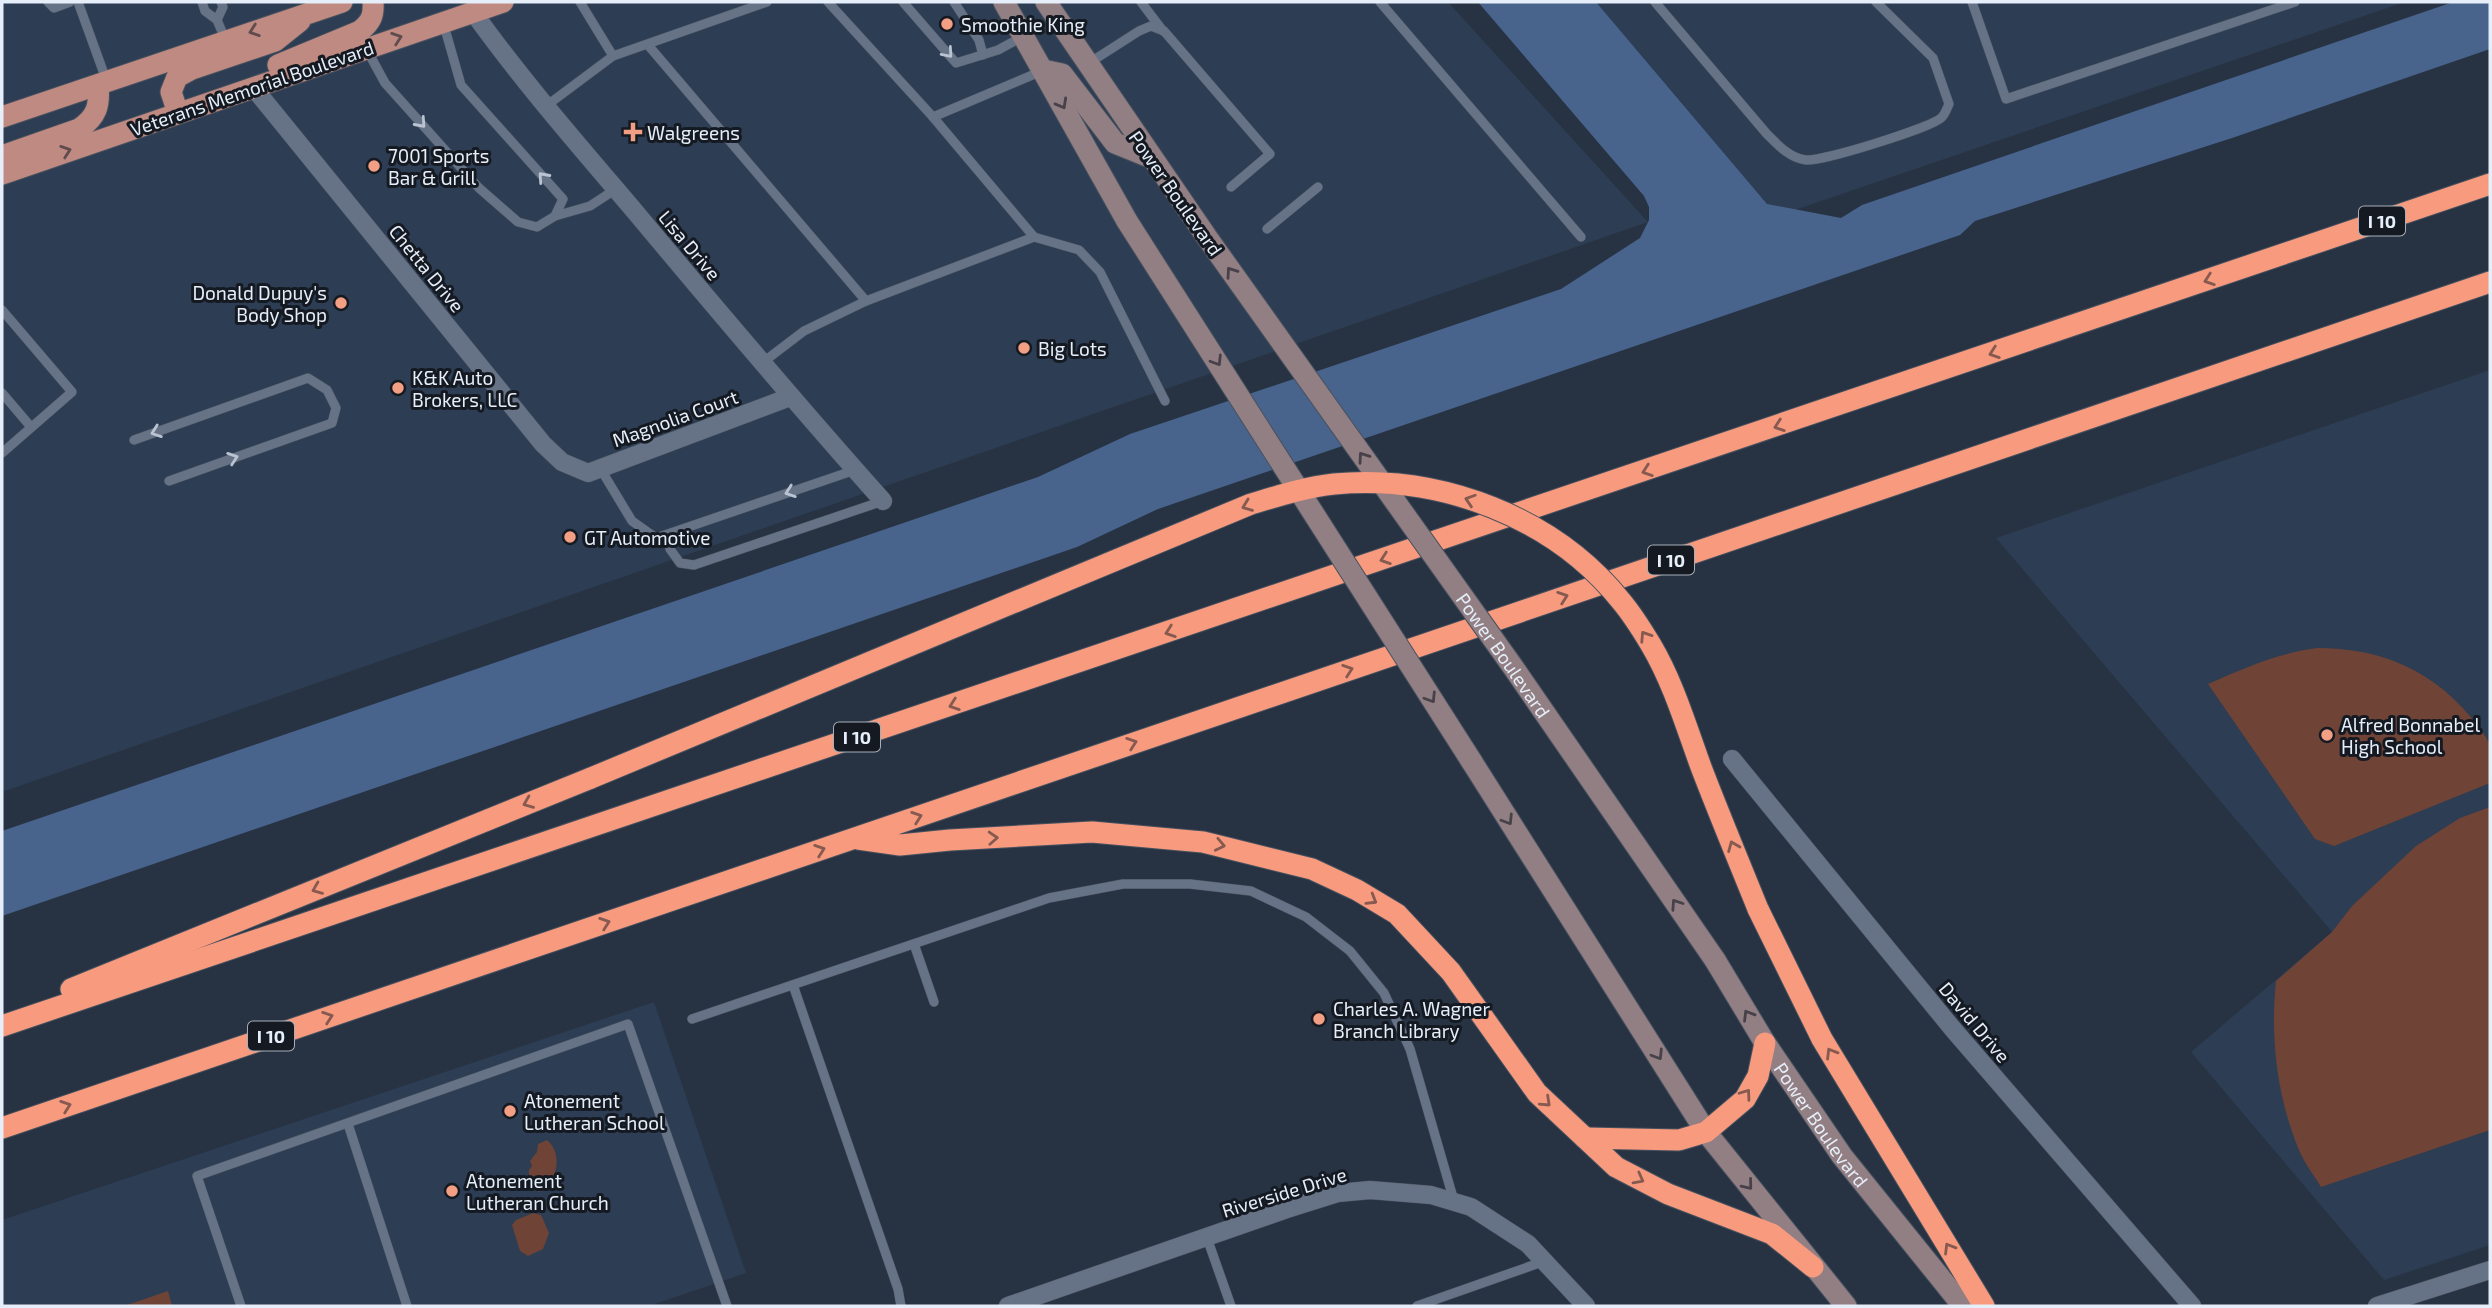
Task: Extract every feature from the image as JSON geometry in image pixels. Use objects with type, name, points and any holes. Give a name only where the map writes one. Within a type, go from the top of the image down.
[{"type":"highway","points":[[2274,258],[2490,169]]},
{"type":"highway","name":"I 10","points":[[2,1026],[2490,184]]},
{"type":"highway","name":"I 10","points":[[2,1128],[2490,282]]},
{"type":"highway","points":[[2,1017],[591,778],[1251,504],[1333,484],[1415,486],[1502,511],[1539,530],[1584,563],[1622,601],[1652,647],[1673,693],[1758,909],[1822,1039],[1984,1306]]},
{"type":"highway","points":[[852,839],[900,845],[1092,832],[1203,842],[1312,869],[1357,890],[1397,914],[1451,972],[1537,1093],[1616,1167],[1668,1194],[1772,1234],[1813,1267]]},
{"type":"highway","points":[[1585,1138],[1679,1140],[1706,1132],[1745,1099],[1758,1076],[1765,1043]]},
{"type":"main road","points":[[2,115],[342,2]]},
{"type":"main road","points":[[253,87],[278,65],[360,32],[370,23],[374,13],[373,2]]},
{"type":"main road","name":"Veterans Memorial Boulevard","points":[[2,174],[503,2]]},
{"type":"main road","points":[[1004,2],[1127,221],[1706,1132],[1846,1306]]},
{"type":"main road","name":"Power Boulevard","points":[[1046,2],[1206,236],[1513,667],[1715,960],[1765,1043],[1842,1156],[1963,1306]]},
{"type":"main road","points":[[178,113],[171,92],[177,77],[192,69],[275,41],[310,13]]},
{"type":"main road","points":[[1043,70],[1062,74],[1115,143],[1152,158]]},
{"type":"main road","points":[[2,156],[88,124],[95,115],[102,83]]},
{"type":"street","name":"Lisa Drive","points":[[472,12],[546,106],[790,397],[883,500]]},
{"type":"street","name":"Chetta Drive","points":[[253,87],[543,444],[562,462],[576,467]]},
{"type":"street","name":"Magnolia Court","points":[[576,467],[587,473],[790,397]]},
{"type":"street","name":"David Drive","points":[[1731,759],[1952,1028],[2192,1306]]},
{"type":"street","name":"Riverside Drive","points":[[1008,1306],[1338,1193],[1370,1190],[1431,1195],[1471,1207],[1528,1244],[1586,1306]]},
{"type":"street","points":[[2377,1306],[2490,1270]]},
{"type":"lane","points":[[48,2],[54,8],[70,2]]},
{"type":"lane","points":[[78,2],[102,83]]},
{"type":"lane","points":[[202,2],[205,11],[217,20],[226,41]]},
{"type":"lane","points":[[217,20],[223,8],[222,2]]},
{"type":"lane","points":[[580,2],[613,56]]},
{"type":"lane","points":[[546,106],[613,56],[767,2]]},
{"type":"lane","points":[[828,2],[933,117],[1034,237],[1079,250],[1100,272],[1165,401]]},
{"type":"lane","points":[[902,2],[956,63],[998,50],[1024,36]]},
{"type":"lane","points":[[954,2],[979,40],[983,55]]},
{"type":"lane","points":[[1141,2],[1270,154],[1231,187]]},
{"type":"lane","points":[[1380,2],[1581,237]]},
{"type":"lane","points":[[1655,2],[1766,132],[1786,152],[1805,160],[1829,158],[1925,125],[1942,117],[1950,103],[1933,58],[1876,2]]},
{"type":"lane","points":[[1972,2],[2006,99],[2295,2]]},
{"type":"lane","points":[[443,22],[461,85],[563,200],[555,216]]},
{"type":"lane","points":[[1088,64],[1139,31],[1151,26],[1164,32]]},
{"type":"lane","points":[[648,45],[866,301]]},
{"type":"lane","points":[[367,48],[385,83],[479,188],[518,222],[537,227],[555,216],[590,206],[616,189]]},
{"type":"lane","points":[[933,117],[1043,70]]},
{"type":"lane","points":[[1267,229],[1318,187]]},
{"type":"lane","points":[[762,363],[804,331],[866,301],[1034,237]]},
{"type":"lane","points":[[2,310],[72,392],[2,453]]},
{"type":"lane","points":[[134,440],[308,378],[327,390],[336,408],[332,423],[169,481]]},
{"type":"lane","points":[[2,393],[32,428]]},
{"type":"lane","points":[[600,468],[632,521],[656,538],[855,470]]},
{"type":"lane","points":[[666,536],[670,549],[681,563],[694,565],[883,500]]},
{"type":"lane","points":[[692,1019],[1049,898],[1123,884],[1190,884],[1251,891],[1306,917],[1350,951],[1384,993],[1410,1049],[1455,1202]]},
{"type":"lane","points":[[914,944],[934,1002]]},
{"type":"lane","points":[[793,985],[898,1289],[901,1306]]},
{"type":"lane","points":[[242,1306],[197,1176],[628,1024],[727,1306]]},
{"type":"lane","points":[[348,1124],[407,1306]]},
{"type":"lane","points":[[1207,1238],[1231,1306]]},
{"type":"lane","points":[[1417,1306],[1545,1261]]},
{"type":"shaded area","points":[[2,2],[1448,2],[1648,222],[2,792]]},
{"type":"shaded area","points":[[1478,2],[1596,2],[1767,204],[1841,218],[1862,205],[2453,2],[2490,2],[2490,49],[2232,138],[1975,221],[1960,235],[1158,509],[1077,547],[2,916],[2,831],[1038,477],[1130,434],[1561,289],[1640,238],[1649,220],[1649,207],[1644,196]]},
{"type":"shaded area","points":[[1596,2],[2405,2],[1777,216]]},
{"type":"shaded area","name":"Alfred Bonnabel High School","points":[[2490,370],[2490,1245],[2384,1280],[2191,1052],[2332,932],[1996,538]]},
{"type":"shaded area","points":[[2317,648],[2361,652],[2381,657],[2419,673],[2437,685],[2469,715],[2486,737],[2491,750],[2490,783],[2334,846],[2315,839],[2208,684],[2275,657]]},
{"type":"shaded area","points":[[2490,807],[2490,1130],[2321,1187],[2299,1150],[2280,1088],[2274,1024],[2276,981],[2332,932],[2352,906],[2416,846],[2460,818]]},
{"type":"shaded area","name":"Atonement Lutheran School","points":[[654,1002],[746,1273],[649,1306],[2,1306],[2,1220]]},
{"type":"shaded area","points":[[547,1140],[556,1155],[555,1172],[558,1176],[556,1182],[539,1192],[529,1185],[529,1170],[532,1166],[530,1161],[537,1152],[538,1144]]},
{"type":"shaded area","points":[[533,1213],[541,1215],[549,1233],[543,1249],[528,1256],[520,1251],[512,1225],[516,1220]]},
{"type":"shaded area","points":[[168,1291],[172,1306],[124,1306]]},
{"type":"place","name":"Smoothie King","points":[[947,24]]},
{"type":"place","name":"Walgreens","points":[[633,132]]},
{"type":"place","name":"7001 Sports Bar & Grill","points":[[374,166]]},
{"type":"place","name":"Donald Dupuy's Body Shop","points":[[341,303]]},
{"type":"place","name":"Big Lots","points":[[1024,348]]},
{"type":"place","name":"K&K Auto Brokers, LLC","points":[[398,388]]},
{"type":"place","name":"GT Automotive","points":[[570,537]]},
{"type":"place","name":"Alfred Bonnabel High School","points":[[2327,735]]},
{"type":"place","name":"Charles A. Wagner Branch Library","points":[[1319,1019]]},
{"type":"place","name":"Atonement Lutheran School","points":[[510,1111]]},
{"type":"place","name":"Atonement Lutheran Church","points":[[452,1191]]}]
